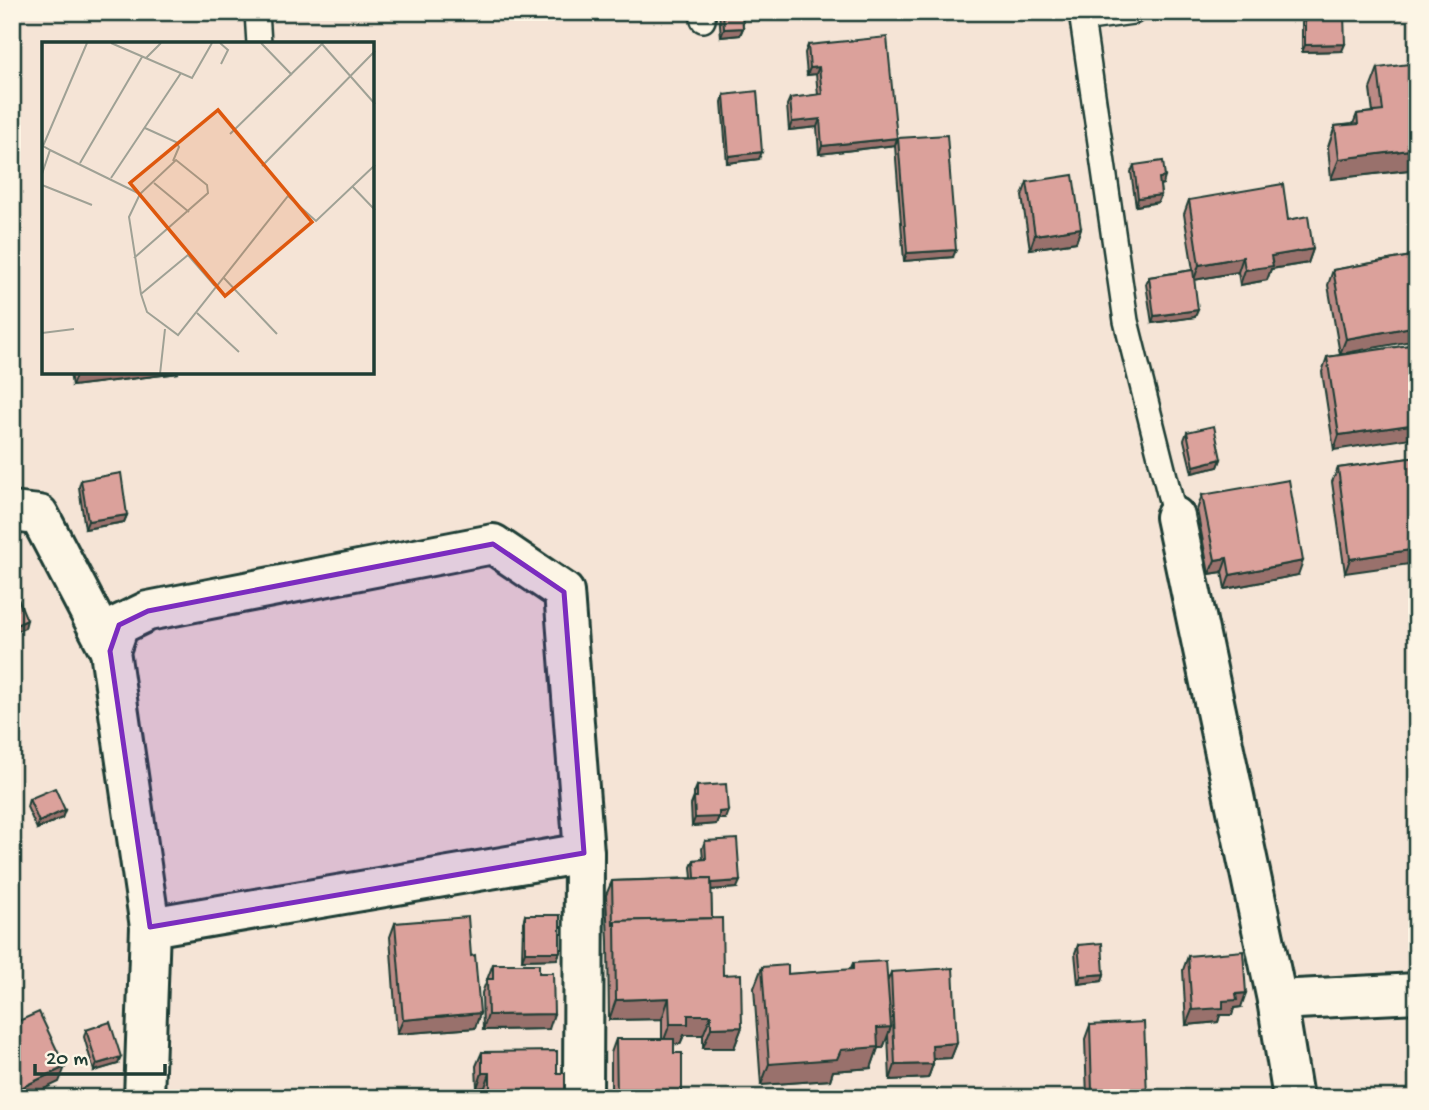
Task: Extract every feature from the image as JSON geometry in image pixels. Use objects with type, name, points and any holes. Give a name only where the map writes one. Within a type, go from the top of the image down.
[{"type":"street","points":[[12,512],[39,515],[110,651],[150,927],[144,1098]]},
{"type":"street","points":[[1175,517],[1277,1000],[1293,1098]]},
{"type":"street","points":[[110,651],[118,625],[148,611],[492,544],[564,593],[584,853],[583,1098]]},
{"type":"street","points":[[150,927],[584,853]]},
{"type":"street","points":[[1277,1000],[1417,993]]},
{"type":"lane","points":[[257,12],[259,42]]},
{"type":"lane","points":[[1133,12],[1082,19],[1126,321],[1175,517]]},
{"type":"highlighted area","points":[[493,544],[564,592],[584,853],[150,927],[110,651],[119,625],[148,611]]},
{"type":"building","points":[[723,12],[742,12],[743,28],[724,29]]},
{"type":"building","points":[[1344,15],[1345,44],[1305,45],[1305,16]]},
{"type":"building","points":[[887,37],[897,138],[822,146],[820,119],[792,122],[790,98],[822,94],[819,67],[810,68],[808,45]]},
{"type":"building","points":[[1417,63],[1417,149],[1339,159],[1335,126],[1358,124],[1357,114],[1383,111],[1378,68]]},
{"type":"building","points":[[757,91],[762,152],[729,156],[724,95]]},
{"type":"building","points":[[947,135],[956,250],[907,253],[898,138]]},
{"type":"building","points":[[1163,161],[1165,177],[1159,178],[1161,195],[1138,198],[1134,165]]},
{"type":"building","points":[[1073,175],[1081,228],[1035,235],[1027,182]]},
{"type":"building","points":[[1283,184],[1288,220],[1308,216],[1313,249],[1271,256],[1273,266],[1245,270],[1243,257],[1199,265],[1189,200]]},
{"type":"building","points":[[1417,255],[1417,326],[1346,339],[1333,270]]},
{"type":"building","points":[[1193,270],[1198,310],[1154,316],[1149,277]]},
{"type":"building","points":[[1417,344],[1417,424],[1339,435],[1327,357]]},
{"type":"building","points":[[1214,426],[1221,459],[1194,466],[1187,432]]},
{"type":"building","points":[[1417,457],[1417,549],[1350,559],[1338,468]]},
{"type":"building","points":[[121,473],[127,515],[88,521],[81,480]]},
{"type":"building","points":[[1289,480],[1303,561],[1230,575],[1227,558],[1215,560],[1202,495]]},
{"type":"building","points":[[12,589],[27,620],[12,627]]},
{"type":"building","points":[[726,784],[728,811],[719,812],[719,817],[695,818],[694,797],[697,797],[697,786]]},
{"type":"building","points":[[55,788],[65,810],[39,822],[29,799]]},
{"type":"building","points":[[737,839],[740,881],[711,883],[711,878],[695,878],[694,860],[706,859],[705,841]]},
{"type":"building","points":[[711,878],[712,918],[615,921],[613,926],[612,881]]},
{"type":"building","points":[[525,915],[560,915],[560,952],[525,952]]},
{"type":"building","points":[[468,917],[471,956],[475,955],[480,1013],[403,1020],[395,923]]},
{"type":"building","points":[[722,918],[723,975],[741,974],[742,1027],[711,1028],[711,1015],[688,1015],[688,1024],[670,1024],[669,998],[616,1000],[615,921]]},
{"type":"building","points":[[1102,943],[1104,974],[1081,976],[1078,945]]},
{"type":"building","points":[[1243,951],[1246,993],[1236,994],[1237,1000],[1223,1001],[1223,1008],[1192,1010],[1188,956]]},
{"type":"building","points":[[886,961],[891,1027],[877,1028],[878,1047],[841,1050],[837,1059],[769,1064],[762,967],[788,965],[788,974],[853,969],[853,963]]},
{"type":"building","points":[[493,964],[539,964],[539,973],[553,973],[554,1014],[488,1015],[487,979],[493,979]]},
{"type":"building","points":[[953,968],[957,1043],[932,1045],[933,1064],[895,1065],[891,972]]},
{"type":"building","points":[[39,1012],[65,1067],[12,1092],[12,1024]]},
{"type":"building","points":[[110,1022],[121,1057],[97,1064],[86,1030]]},
{"type":"building","points":[[1144,1022],[1147,1095],[1104,1097],[1104,1091],[1092,1091],[1090,1025]]},
{"type":"building","points":[[616,1039],[674,1039],[674,1053],[682,1053],[682,1098],[613,1098],[617,1097]]},
{"type":"building","points":[[557,1051],[557,1073],[565,1073],[565,1098],[490,1098],[490,1073],[482,1073],[482,1052]]}]
